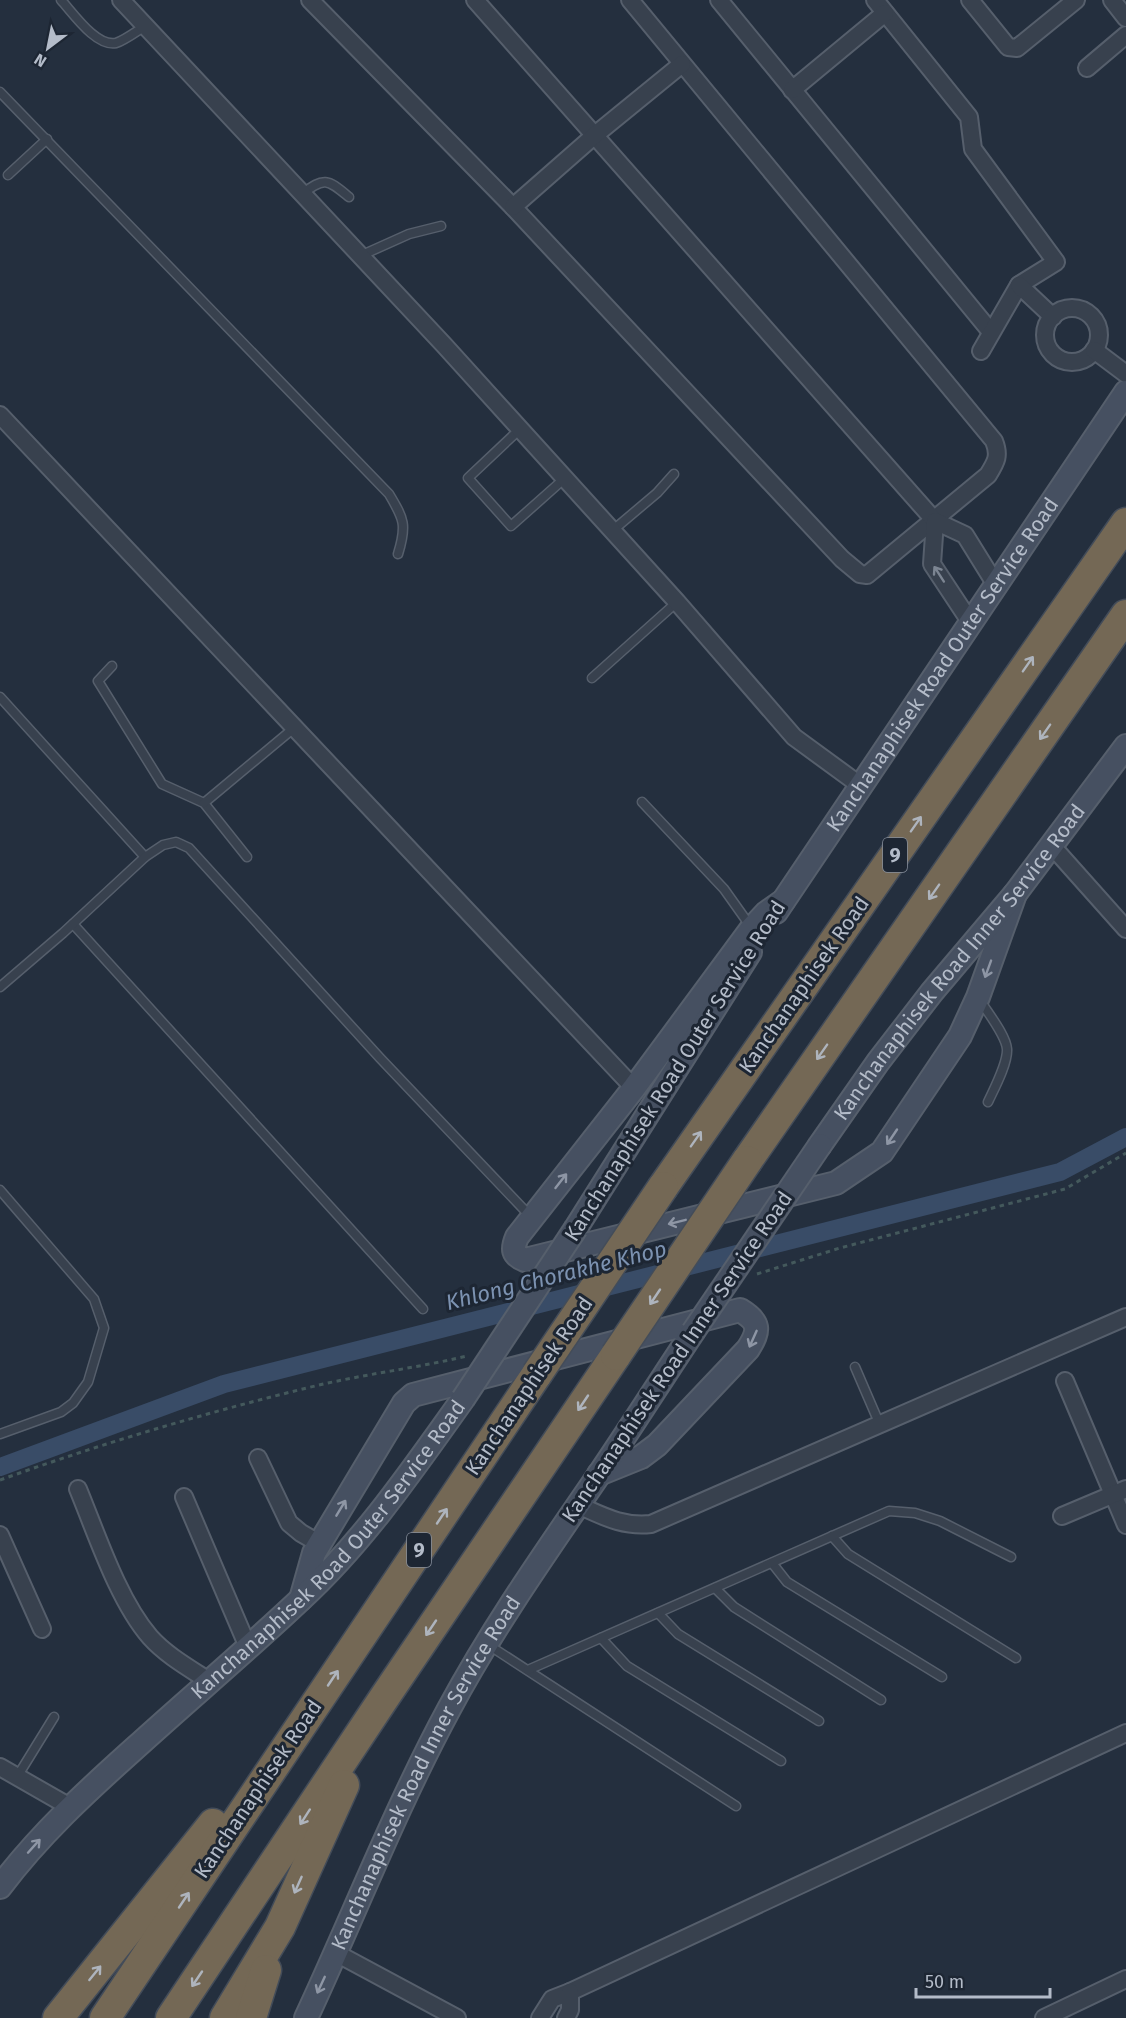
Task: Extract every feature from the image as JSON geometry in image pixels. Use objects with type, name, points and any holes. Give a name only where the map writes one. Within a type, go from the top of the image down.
[{"type":"highway","name":"Kanchanaphisek Road","points":[[105,2018],[663,1187],[1126,523]]},
{"type":"highway","points":[[171,2018],[747,1161],[1126,615]]},
{"type":"highway","points":[[225,2018],[280,1926],[384,1698]]},
{"type":"highway","points":[[58,2018],[206,1834],[257,1766],[301,1726]]},
{"type":"highway","points":[[251,2018],[280,1926]]},
{"type":"main road","name":"Kanchanaphisek Road Outer Service Road","points":[[0,1887],[70,1807],[339,1562],[399,1488],[463,1399],[576,1228],[783,901],[1126,392]]},
{"type":"main road","name":"Kanchanaphisek Road Inner Service Road","points":[[306,2018],[448,1710],[486,1643],[530,1573],[878,1062],[925,1000],[1015,894],[1126,746]]},
{"type":"main road","points":[[783,901],[766,913],[752,928],[634,1088],[517,1237],[513,1252],[518,1257],[525,1260],[836,1183],[882,1152],[960,1036],[978,997],[1015,894]]},
{"type":"main road","points":[[301,1599],[307,1572],[320,1544],[404,1403],[412,1395],[740,1310],[749,1316],[755,1322],[757,1331],[748,1349],[657,1445],[641,1457],[599,1474]]},
{"type":"street","points":[[121,0],[565,478],[794,737],[861,786]]},
{"type":"street","points":[[310,0],[513,207],[842,559],[860,574],[867,575],[988,475],[997,461],[998,452],[994,441],[630,0]]},
{"type":"street","points":[[475,0],[935,521],[965,536],[996,585]]},
{"type":"street","points":[[718,0],[991,332]]},
{"type":"street","points":[[970,0],[1012,49],[1017,48],[1076,0]]},
{"type":"street","points":[[1112,0],[1126,18]]},
{"type":"street","points":[[792,90],[880,7],[969,117],[973,149],[1056,262],[1019,285],[981,351]]},
{"type":"street","points":[[1087,68],[1126,35]]},
{"type":"street","points":[[513,207],[595,135],[682,64]]},
{"type":"street","points":[[1019,285],[1053,317]]},
{"type":"street","points":[[1073,309],[1082,310],[1089,315],[1098,330],[1099,338],[1095,350],[1076,362],[1059,359],[1052,354],[1045,338],[1046,328],[1053,317],[1064,310],[1073,309]]},
{"type":"street","points":[[1095,350],[1126,374]]},
{"type":"street","points":[[0,415],[634,1088]]},
{"type":"street","points":[[935,521],[932,564],[971,623]]},
{"type":"street","points":[[1052,846],[1126,927]]},
{"type":"street","points":[[578,1505],[620,1523],[634,1526],[651,1524],[1126,1317]]},
{"type":"street","points":[[1065,1381],[1120,1492],[1126,1526]]},
{"type":"street","points":[[258,1458],[289,1523],[320,1544]]},
{"type":"street","points":[[78,1489],[114,1576],[135,1615],[151,1638],[173,1657],[209,1682]]},
{"type":"street","points":[[1062,1516],[1120,1492]]},
{"type":"street","points":[[184,1497],[248,1647]]},
{"type":"street","points":[[0,1535],[42,1629]]},
{"type":"street","points":[[540,2018],[552,1999],[1126,1733]]},
{"type":"street","points":[[0,1767],[70,1807]]},
{"type":"street","points":[[336,1953],[457,2018]]},
{"type":"street","points":[[1044,2018],[1126,1979]]},
{"type":"street","points":[[566,2018],[570,2010],[570,1992]]},
{"type":"lane","points":[[61,0],[96,38],[105,42],[116,43],[145,26]]},
{"type":"lane","points":[[0,93],[389,494],[402,516],[404,536],[398,554]]},
{"type":"lane","points":[[8,175],[46,139]]},
{"type":"lane","points":[[302,194],[315,184],[325,181],[333,184],[349,197]]},
{"type":"lane","points":[[360,256],[409,234],[441,226]]},
{"type":"lane","points":[[520,429],[468,478],[510,526],[565,478]]},
{"type":"lane","points":[[612,531],[657,493],[674,474]]},
{"type":"lane","points":[[592,678],[676,602]]},
{"type":"lane","points":[[112,666],[98,681],[162,784],[204,803],[247,857]]},
{"type":"lane","points":[[0,697],[144,857]]},
{"type":"lane","points":[[204,803],[294,728]]},
{"type":"lane","points":[[642,802],[724,889],[752,928]]},
{"type":"lane","points":[[0,987],[73,924],[144,857],[163,845],[176,842],[189,848],[372,1050],[532,1218]]},
{"type":"lane","points":[[73,924],[423,1310]]},
{"type":"lane","points":[[978,997],[1002,1035],[1007,1049],[1005,1062],[988,1102]]},
{"type":"lane","points":[[0,1191],[94,1299],[104,1328],[88,1382],[73,1403],[61,1412],[0,1434]]},
{"type":"lane","points":[[855,1367],[880,1425]]},
{"type":"lane","points":[[528,1670],[889,1511],[915,1513],[940,1521],[1011,1557]]},
{"type":"lane","points":[[832,1536],[848,1554],[1016,1658]]},
{"type":"lane","points":[[772,1563],[787,1582],[942,1677]]},
{"type":"lane","points":[[715,1588],[734,1607],[881,1700]]},
{"type":"lane","points":[[658,1613],[678,1634],[819,1721]]},
{"type":"lane","points":[[601,1638],[627,1666],[781,1761]]},
{"type":"lane","points":[[486,1643],[736,1806]]},
{"type":"lane","points":[[17,1777],[54,1717]]},
{"type":"waterway","name":"Khlong Chorakhe Khop","points":[[0,1467],[224,1384],[1060,1172],[1126,1137]]}]
